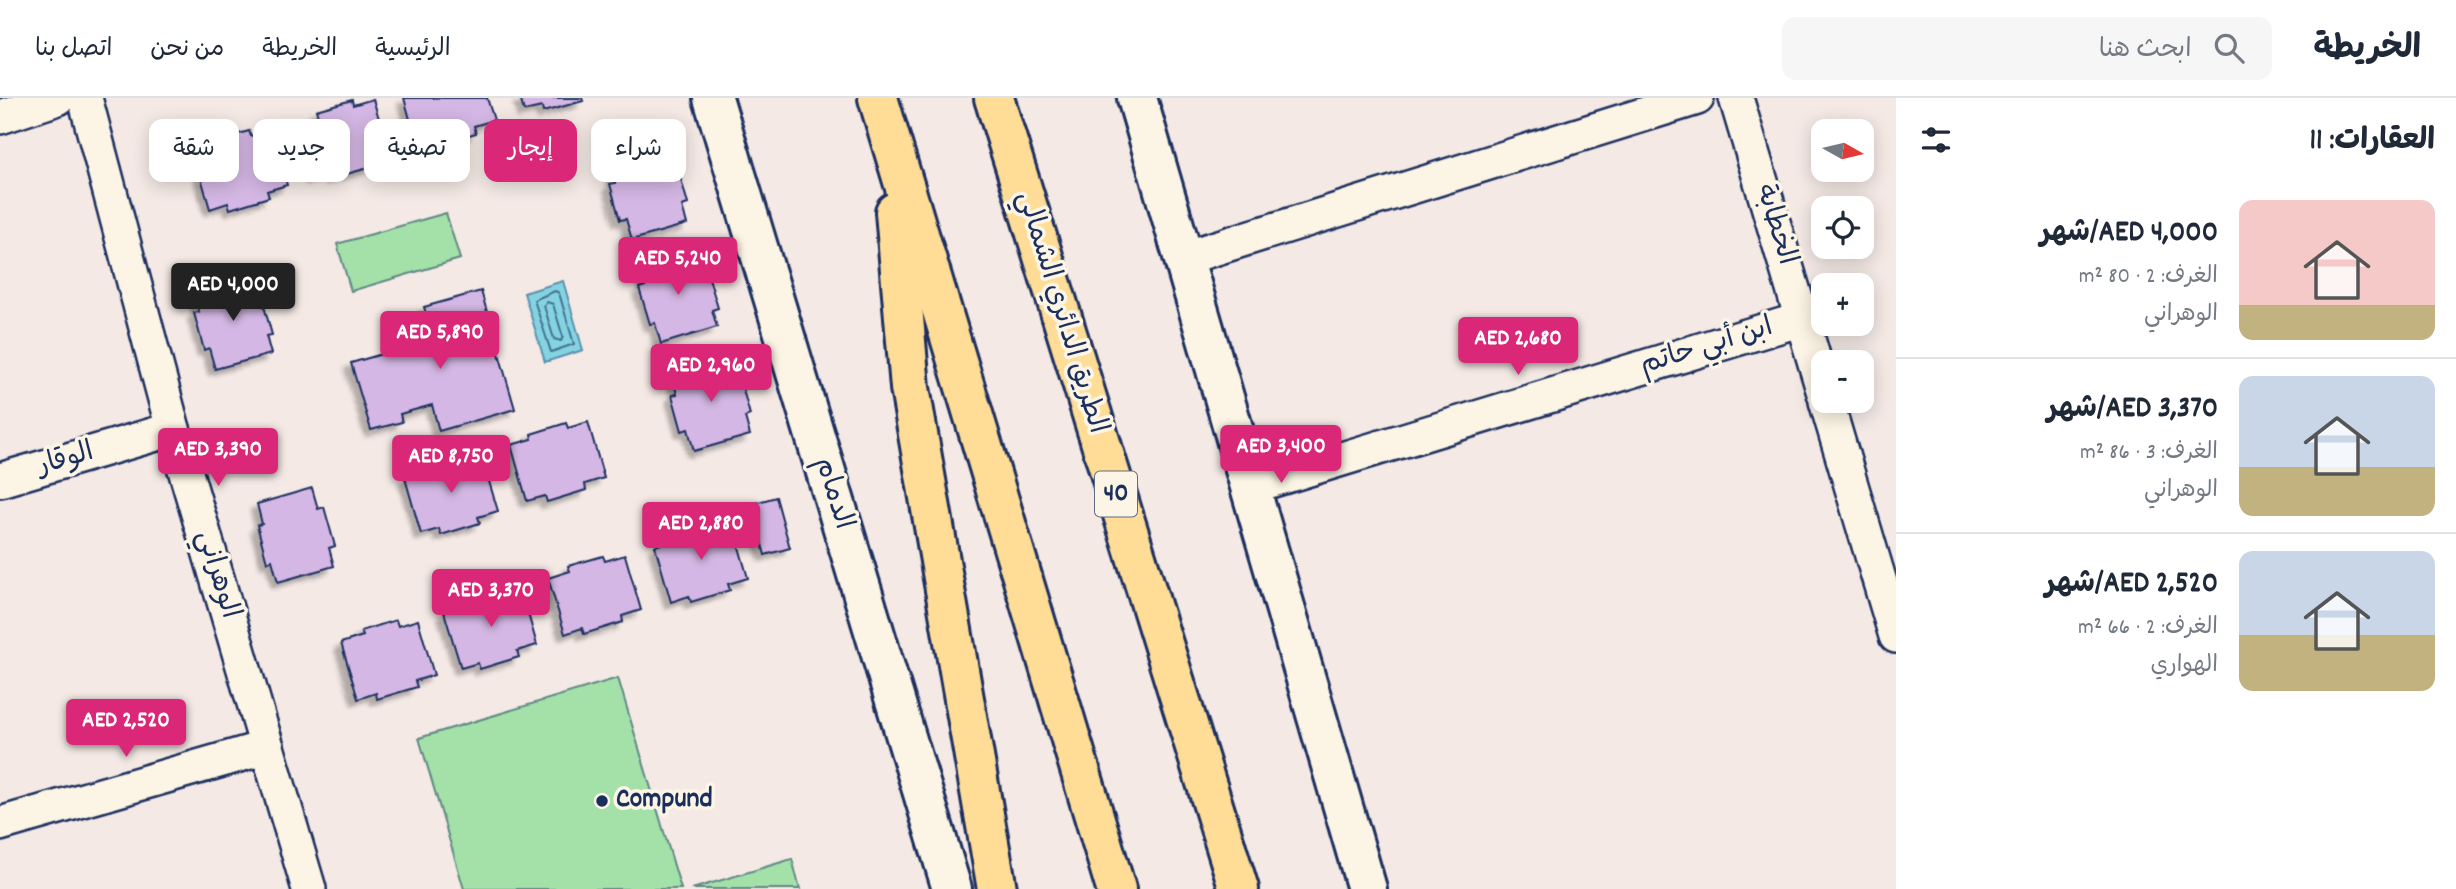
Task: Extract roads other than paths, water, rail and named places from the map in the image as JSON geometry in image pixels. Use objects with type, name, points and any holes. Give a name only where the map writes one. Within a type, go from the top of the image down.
[{"type":"highway","name":"الطريق الدائري الشمالي","points":[[993,98],[1239,889]]},
{"type":"highway","points":[[884,116],[910,388],[998,889]]},
{"type":"highway","points":[[884,116],[1116,889]]},
{"type":"street","points":[[0,117],[58,98]]},
{"type":"street","name":"الوهراني","points":[[85,98],[173,429],[309,889]]},
{"type":"street","name":"الدمام","points":[[713,98],[952,889]]},
{"type":"street","points":[[1137,98],[1367,889]]},
{"type":"street","points":[[1184,258],[1697,98]]},
{"type":"street","name":"الخطابة","points":[[1736,98],[1811,350]]},
{"type":"street","name":"ابن أبي حاتم","points":[[1250,487],[1802,319]]},
{"type":"street","points":[[1830,413],[1896,636]]},
{"type":"street","name":"الوقار","points":[[0,480],[173,429]]},
{"type":"street","points":[[0,824],[267,747]]},
{"type":"water","points":[[563,281],[583,350],[545,362],[524,293]]},
{"type":"place","name":"Compund","points":[[602,801]]}]
